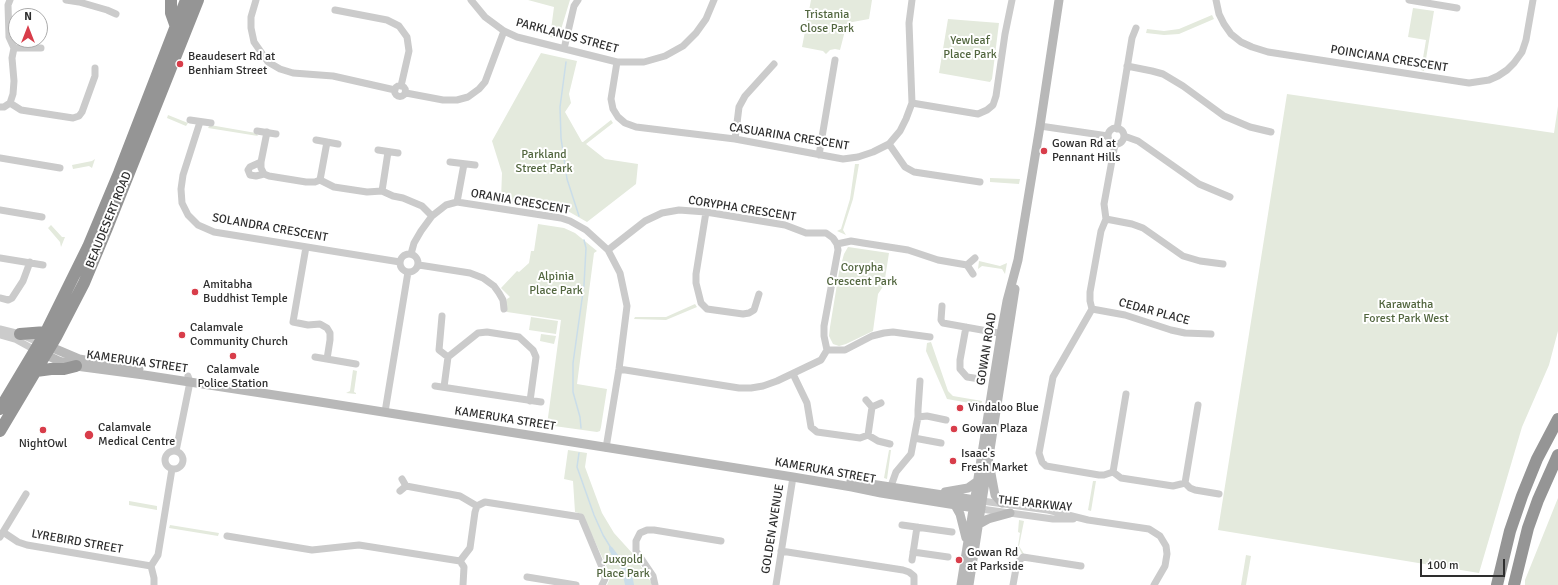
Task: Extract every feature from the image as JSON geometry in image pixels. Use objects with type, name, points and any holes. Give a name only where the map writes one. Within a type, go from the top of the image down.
[{"type":"highway","points":[[171,0],[171,13],[176,26]]},
{"type":"highway","name":"BEAUDESERT ROAD","points":[[0,431],[36,371],[44,346],[119,173],[176,26],[194,0]]},
{"type":"highway","name":"BEAUDESERT ROAD","points":[[0,409],[44,346],[65,322],[93,261],[194,0]]},
{"type":"highway","points":[[20,334],[44,346]]},
{"type":"highway","points":[[36,371],[51,369],[64,370],[76,366]]},
{"type":"highway","points":[[1497,585],[1510,531],[1522,496],[1537,459],[1558,420]]},
{"type":"highway","points":[[1514,585],[1528,528],[1538,500],[1558,455]]},
{"type":"street","points":[[66,0],[100,8],[116,14]]},
{"type":"street","points":[[256,0],[251,17],[251,28],[254,42],[268,62],[280,69],[293,73],[333,76],[443,100],[457,100],[468,97],[479,89],[485,82],[504,31]]},
{"type":"street","name":"PARKLANDS STREET","points":[[471,0],[485,17],[504,31],[518,37],[617,62],[644,62],[665,56],[683,46],[696,33],[706,19],[714,0]]},
{"type":"street","points":[[564,49],[574,6],[578,0]]},
{"type":"street","name":"CASUARINA CRESCENT","points":[[617,62],[611,99],[613,109],[618,117],[625,123],[636,127],[735,140],[819,155],[843,158],[858,157],[889,144],[900,131],[912,103],[909,23],[912,0]]},
{"type":"street","points":[[912,103],[978,114],[987,110],[993,105],[996,96],[1005,34],[1012,0]]},
{"type":"street","name":"GOWAN ROAD","points":[[969,585],[979,524],[978,481],[1018,271],[1018,260],[1059,0]]},
{"type":"street","name":"POINCIANA CRESCENT","points":[[1216,0],[1219,14],[1231,34],[1241,42],[1252,47],[1268,52],[1469,83],[1489,80],[1507,70],[1514,63],[1522,52],[1526,40],[1533,0]]},
{"type":"street","points":[[1409,0],[1457,8]]},
{"type":"street","points":[[335,10],[387,20],[399,26],[407,37],[409,51],[401,90]]},
{"type":"street","points":[[1117,129],[1132,38],[1136,28]]},
{"type":"street","points":[[0,107],[4,107],[10,103],[14,81],[12,58],[14,48]]},
{"type":"street","points":[[819,155],[835,60]]},
{"type":"street","points":[[735,140],[739,107],[745,96],[774,64]]},
{"type":"street","points":[[1127,66],[1163,74],[1183,86],[1224,116],[1250,127],[1271,132]]},
{"type":"street","points":[[10,103],[21,110],[73,118],[79,116],[82,112],[95,76],[95,68]]},
{"type":"street","points":[[190,120],[211,123]]},
{"type":"street","name":"SOLANDRA CRESCENT","points":[[200,122],[181,189],[182,203],[188,215],[198,225],[214,232],[400,262]]},
{"type":"street","points":[[1040,126],[1108,136]]},
{"type":"street","points":[[1108,136],[1110,131],[1117,129],[1122,131],[1124,136],[1138,141],[1199,184],[1230,197]]},
{"type":"street","points":[[258,131],[276,134]]},
{"type":"street","points":[[264,174],[260,162],[267,132]]},
{"type":"street","points":[[1108,136],[1109,140],[1115,144]]},
{"type":"street","points":[[1115,144],[1120,143],[1124,136]]},
{"type":"street","points":[[316,140],[338,144]]},
{"type":"street","points":[[320,180],[327,142]]},
{"type":"street","points":[[889,144],[905,167],[914,172],[980,182]]},
{"type":"street","points":[[1113,472],[1099,475],[1046,466],[1042,462],[1039,453],[1052,377],[1092,309],[1090,292],[1100,231],[1106,219],[1104,204],[1115,144]]},
{"type":"street","points":[[378,150],[398,153]]},
{"type":"street","points":[[382,190],[388,152]]},
{"type":"street","points":[[0,158],[60,168]]},
{"type":"street","points":[[260,162],[250,167],[248,170],[250,175],[256,176],[264,174],[306,182],[315,182],[320,180],[334,187],[367,192],[382,190],[422,206],[432,216]]},
{"type":"street","points":[[450,162],[475,165]]},
{"type":"street","points":[[457,202],[464,164]]},
{"type":"street","name":"ORANIA CRESCENT","points":[[411,254],[414,243],[432,216],[446,205],[457,202],[561,218],[586,230],[608,250],[620,273],[627,306],[619,369],[606,445]]},
{"type":"street","points":[[0,210],[42,217]]},
{"type":"street","name":"CORYPHA CRESCENT","points":[[608,250],[645,221],[662,213],[679,210],[706,212],[786,225],[806,233],[826,233],[833,238],[837,244]]},
{"type":"street","points":[[706,212],[696,274],[697,292],[701,302],[707,309],[743,314],[754,310],[759,294]]},
{"type":"street","points":[[1106,219],[1132,224],[1143,228],[1184,256],[1200,261],[1223,264]]},
{"type":"street","points":[[619,369],[739,388],[763,386],[793,374],[821,360],[827,350],[824,336],[824,326],[838,250],[837,244],[851,241],[908,250],[938,260],[967,264],[975,258]]},
{"type":"street","points":[[291,330],[306,247]]},
{"type":"street","points":[[411,254],[418,259],[419,265],[414,271],[408,272],[403,270],[400,262],[405,255],[411,254]]},
{"type":"street","points":[[0,258],[44,265]]},
{"type":"street","points":[[0,298],[8,300],[12,298],[23,281],[30,262]]},
{"type":"street","points":[[967,264],[973,274]]},
{"type":"street","points":[[419,265],[470,273],[483,278],[494,286],[499,293],[504,309]]},
{"type":"street","points":[[385,410],[408,272]]},
{"type":"street","points":[[942,306],[941,320],[943,323],[1005,334]]},
{"type":"street","name":"CEDAR PLACE","points":[[1092,309],[1125,315],[1185,333],[1211,334]]},
{"type":"street","points":[[442,316],[439,350],[448,356]]},
{"type":"street","points":[[293,322],[308,325],[320,324],[327,328],[330,333],[327,359]]},
{"type":"street","points":[[966,327],[960,360],[960,369],[967,376],[980,379]]},
{"type":"street","points":[[0,329],[20,334]]},
{"type":"street","points":[[444,387],[448,356],[478,333],[487,332],[519,337],[533,350],[536,357],[530,401]]},
{"type":"street","points":[[827,350],[845,350],[872,336],[884,332],[930,337]]},
{"type":"street","name":"GOWAN ROAD","points":[[961,585],[967,543],[989,463],[1005,334]]},
{"type":"street","points":[[0,335],[44,346]]},
{"type":"street","name":"KAMERUKA STREET","points":[[44,346],[58,361],[76,366],[189,379]]},
{"type":"street","name":"KAMERUKA STREET","points":[[44,346],[79,359],[189,379],[890,491],[955,505],[978,504]]},
{"type":"street","points":[[315,357],[356,364]]},
{"type":"street","points":[[793,374],[807,403],[811,427],[817,432],[860,438],[868,435]]},
{"type":"street","points":[[176,451],[189,379]]},
{"type":"street","points":[[890,491],[896,472],[911,454],[918,417],[920,381]]},
{"type":"street","points":[[435,386],[541,402]]},
{"type":"street","points":[[1113,472],[1126,394]]},
{"type":"street","points":[[866,400],[872,408],[868,435]]},
{"type":"street","points":[[872,408],[881,403]]},
{"type":"street","points":[[1185,483],[1198,405]]},
{"type":"street","points":[[918,417],[927,416],[946,420]]},
{"type":"street","points":[[868,435],[878,442],[890,444]]},
{"type":"street","points":[[914,438],[941,443]]},
{"type":"street","name":"KAMERUKA STREET","points":[[606,445],[793,477],[890,491],[938,494],[978,504]]},
{"type":"street","points":[[176,451],[181,454],[183,462],[180,466],[172,469],[166,464],[165,458],[168,453],[176,451]]},
{"type":"street","points":[[989,463],[996,495],[1002,503]]},
{"type":"street","points":[[154,585],[151,566],[158,555],[172,469]]},
{"type":"street","points":[[1113,472],[1121,478],[1173,486],[1185,483]]},
{"type":"street","name":"GOLDEN AVENUE","points":[[776,585],[793,477]]},
{"type":"street","points":[[938,494],[968,488],[978,481]]},
{"type":"street","points":[[1185,483],[1190,488],[1195,490],[1219,494]]},
{"type":"street","points":[[403,486],[460,496],[477,506]]},
{"type":"street","points":[[2,535],[26,494]]},
{"type":"street","points":[[460,561],[470,548],[477,506],[485,502],[581,517],[604,572],[602,585]]},
{"type":"street","name":"THE PARKWAY","points":[[978,504],[1002,503],[1048,510],[1088,520],[1149,529],[1160,536],[1166,546],[1167,554],[1165,566],[1154,585]]},
{"type":"street","name":"THE PARKWAY","points":[[978,504],[1010,513],[1053,519],[1088,520]]},
{"type":"street","points":[[955,505],[960,514],[967,543]]},
{"type":"street","points":[[979,524],[988,519],[1010,513]]},
{"type":"street","points":[[902,525],[952,532]]},
{"type":"street","points":[[912,560],[917,527]]},
{"type":"street","points":[[656,585],[654,576],[636,550],[636,541],[640,534],[648,530],[654,530],[721,541]]},
{"type":"street","name":"LYREBIRD STREET","points":[[2,535],[27,545],[151,566]]},
{"type":"street","points":[[227,536],[312,550],[359,545],[460,561],[464,567],[463,585]]},
{"type":"street","points":[[781,551],[903,570],[914,576],[914,585]]},
{"type":"street","points":[[914,552],[948,557]]},
{"type":"street","points":[[1013,585],[1017,563],[1024,557],[1081,566]]},
{"type":"street","points":[[527,577],[576,585]]},
{"type":"green space","points":[[528,0],[570,0],[559,36],[556,38],[550,37],[554,7]]},
{"type":"green space","name":"Tristania Close Park","points":[[811,0],[872,0],[869,19],[847,23],[840,50],[830,50],[826,54],[823,51],[802,47]]},
{"type":"green space","points":[[1413,8],[1434,11],[1424,71],[1421,70],[1426,40],[1408,37]]},
{"type":"green space","points":[[1212,15],[1214,19],[1179,34],[1164,35],[1146,33],[1147,29],[1164,31],[1179,29]]},
{"type":"green space","name":"Yewleaf Place Park","points":[[948,19],[999,23],[992,79],[990,82],[939,73]]},
{"type":"green space","name":"Parkland Street Park","points":[[541,53],[577,61],[569,94],[571,103],[565,112],[582,142],[611,120],[613,123],[586,144],[605,159],[638,164],[636,184],[587,222],[566,210],[545,207],[542,210],[508,203],[507,200],[501,199],[502,173],[492,141]]},
{"type":"green space","name":"Karawatha Forest Park West","points":[[1287,94],[1554,133],[1558,106],[1558,331],[1549,365],[1522,427],[1479,573],[1218,530]]},
{"type":"green space","points":[[168,115],[188,123],[186,126],[167,118]]},
{"type":"green space","points":[[210,125],[256,133],[258,136],[208,128]]},
{"type":"green space","points":[[95,159],[92,168],[89,166],[73,169],[72,165]]},
{"type":"green space","points":[[855,164],[859,164],[853,199],[843,230],[846,235],[837,231],[841,229],[850,199]]},
{"type":"green space","points":[[990,178],[1020,179],[1019,184],[990,182]]},
{"type":"green space","name":"Alpinia Place Park","points":[[538,224],[564,228],[575,233],[597,251],[594,253],[577,384],[607,389],[601,427],[600,431],[597,432],[547,425],[561,320],[507,312],[506,302],[510,297],[501,288],[517,271],[519,272],[529,263],[531,251],[534,251]]},
{"type":"green space","points":[[51,225],[62,237],[65,237],[61,247],[60,242],[48,228]]},
{"type":"green space","name":"Corypha Crescent Park","points":[[848,247],[889,253],[884,285],[878,294],[873,331],[839,346],[833,344],[829,336],[839,272],[844,254]]},
{"type":"green space","points":[[979,261],[1000,266],[1007,263],[1005,274],[1002,269],[982,266],[978,269]]},
{"type":"green space","points":[[695,304],[697,307],[666,320],[634,319],[635,317],[666,317]]},
{"type":"green space","points":[[531,317],[558,321],[556,334],[529,330]]},
{"type":"green space","points":[[541,334],[556,336],[554,344],[540,341]]},
{"type":"green space","points":[[931,342],[948,391],[953,396],[982,401],[981,405],[947,399],[926,351],[927,343]]},
{"type":"green space","points":[[353,370],[357,371],[354,392],[356,394],[346,393],[350,391]]},
{"type":"green space","name":"Juxgold Place Park","points":[[568,450],[587,453],[585,467],[602,513],[614,533],[633,554],[651,582],[651,585],[607,585],[611,576],[582,514],[575,512],[573,481],[564,479]]},
{"type":"green space","points":[[889,450],[891,450],[887,479],[884,478]]},
{"type":"green space","points":[[1093,481],[1096,481],[1091,511],[1088,510]]},
{"type":"green space","points":[[1558,498],[1558,585],[1525,585],[1525,580]]},
{"type":"green space","points":[[129,501],[157,506],[157,510],[129,505]]},
{"type":"green space","points":[[1019,520],[1024,521],[1019,546],[1024,554],[1022,554],[1018,546],[1020,533],[1018,532]]},
{"type":"green space","points":[[170,525],[219,533],[218,536],[169,528]]},
{"type":"green space","points":[[1246,555],[1251,556],[1246,585],[1241,585]]},
{"type":"water","points":[[609,546],[612,547],[624,563],[633,579],[634,585],[625,585],[622,570],[619,565],[617,565],[609,550]]},
{"type":"waterway","points":[[566,62],[560,107],[561,138],[567,179],[579,216]]},
{"type":"waterway","points":[[581,428],[580,417],[573,392],[573,363],[584,285],[586,248],[584,240]]},
{"type":"waterway","points":[[579,453],[577,467],[594,515],[611,548]]},
{"type":"place","name":"Beaudesert Rd at Benhiam Street","points":[[180,64]]},
{"type":"place","name":"Gowan Rd at Pennant Hills","points":[[1044,151]]},
{"type":"place","name":"Amitabha Buddhist Temple","points":[[195,292]]},
{"type":"place","name":"Calamvale Community Church","points":[[182,335]]},
{"type":"place","name":"Calamvale Police Station","points":[[233,356]]},
{"type":"place","name":"Vindaloo Blue","points":[[960,408]]},
{"type":"place","name":"Gowan Plaza","points":[[954,429]]},
{"type":"place","name":"NightOwl","points":[[43,430]]},
{"type":"place","name":"Calamvale Medical Centre","points":[[89,435]]},
{"type":"place","name":"Isaac's Fresh Market","points":[[953,461]]},
{"type":"place","name":"Gowan Rd at Parkside","points":[[959,560]]}]
